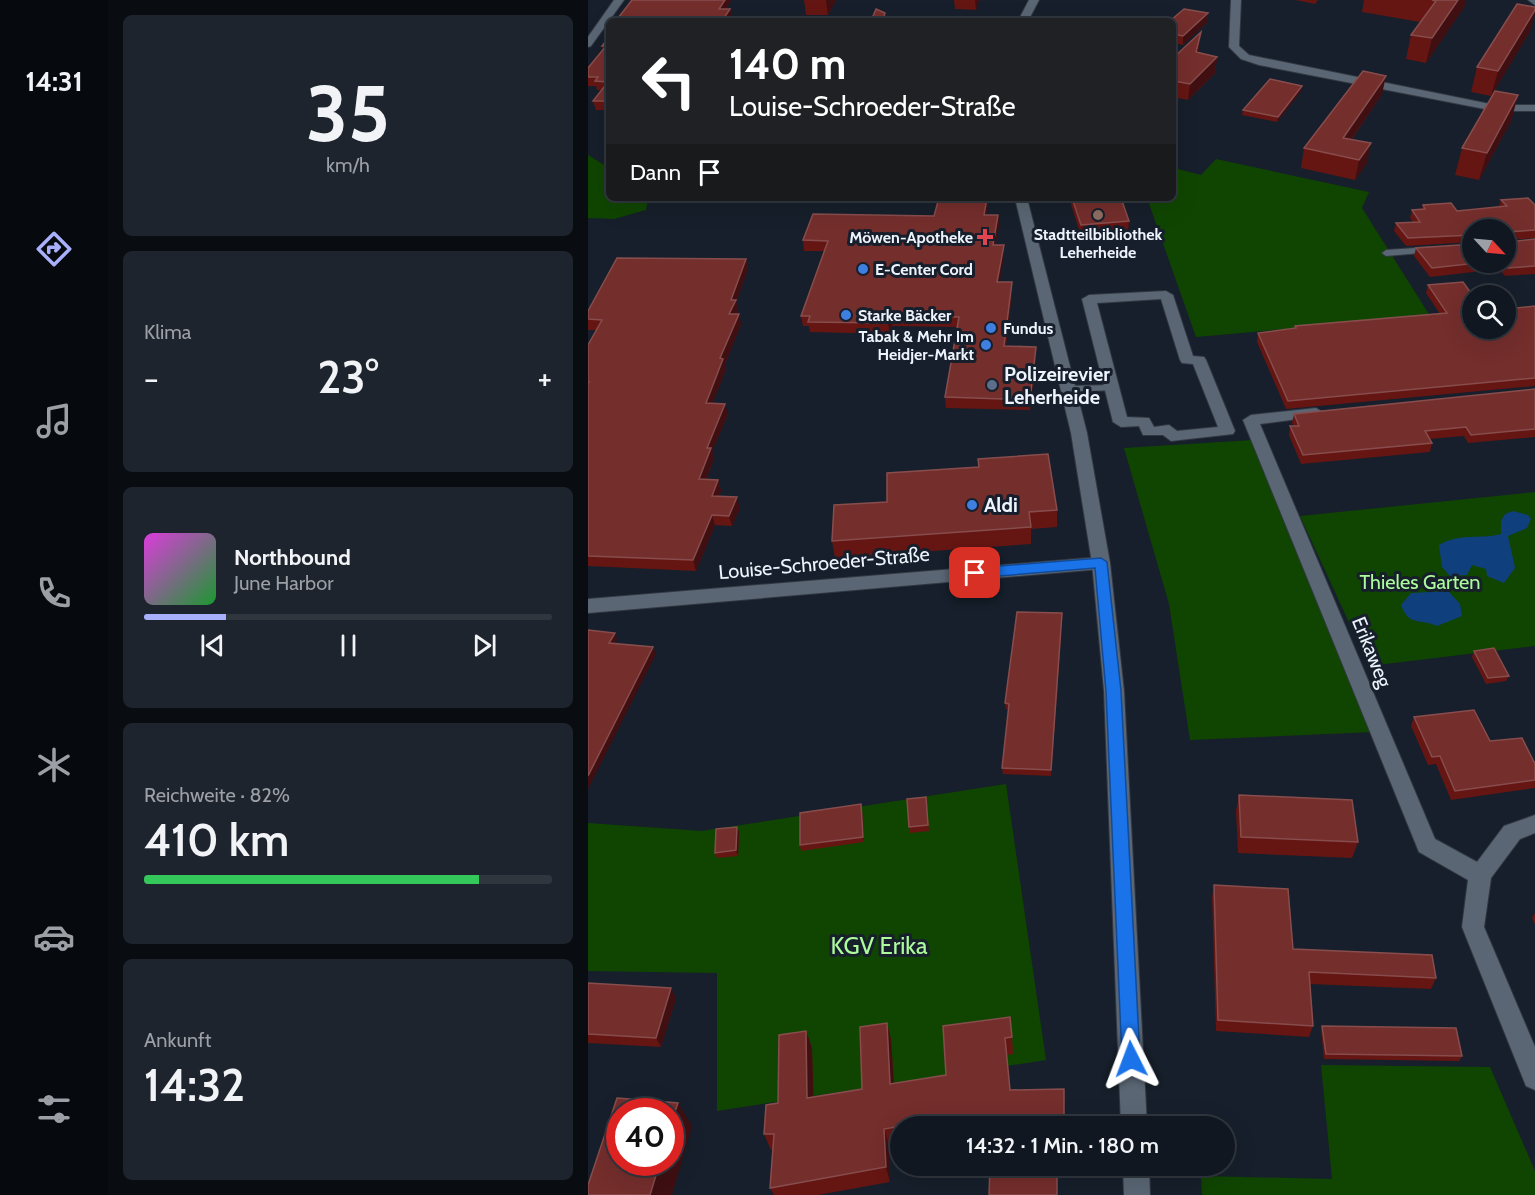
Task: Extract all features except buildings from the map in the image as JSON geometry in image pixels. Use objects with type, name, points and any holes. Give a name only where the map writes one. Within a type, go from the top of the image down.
[{"type":"street","points":[[606,18],[619,0]]},
{"type":"street","points":[[1024,17],[1026,0]]},
{"type":"street","points":[[1024,17],[1034,0]]},
{"type":"street","points":[[1236,0],[1234,47],[1245,57],[1259,62],[1495,108],[1535,108]]},
{"type":"street","points":[[588,44],[606,18]]},
{"type":"street","points":[[1022,201],[1078,433],[1101,562],[1114,691],[1134,1116]]},
{"type":"street","points":[[1166,295],[1187,360],[1199,360],[1227,431],[1171,436],[1169,430],[1149,432],[1144,421],[1121,422],[1112,388],[1089,299],[1166,295]]},
{"type":"street","name":"Erikaweg","points":[[1334,411],[1251,420],[1427,844],[1480,875]]},
{"type":"street","name":"Louise-Schroeder-Straße","points":[[588,606],[1101,562]]},
{"type":"street","points":[[1535,824],[1512,832],[1480,875],[1473,927],[1535,1077]]},
{"type":"street","points":[[1136,1176],[1137,1195]]},
{"type":"lane","points":[[1386,254],[1441,250]]},
{"type":"lane","points":[[1066,390],[1112,388]]},
{"type":"green space","points":[[588,155],[606,166],[606,201],[648,201],[646,210],[614,219],[588,218]]},
{"type":"green space","points":[[1216,159],[1369,192],[1362,208],[1430,316],[1196,337],[1148,201],[1176,201],[1176,171],[1178,169],[1201,175]]},
{"type":"green space","points":[[1253,440],[1374,732],[1190,740],[1169,604],[1124,448]]},
{"type":"green space","name":"Thieles Garten","points":[[1535,492],[1535,646],[1369,666],[1300,516]]},
{"type":"green space","name":"KGV Erika","points":[[1006,784],[1046,1060],[717,1111],[717,973],[588,971],[588,823],[702,831]]},
{"type":"green space","points":[[1321,1065],[1490,1067],[1535,1171],[1535,1195],[1202,1195],[1201,1176],[1332,1179]]},
{"type":"water","points":[[1513,511],[1528,515],[1531,519],[1527,528],[1508,536],[1515,568],[1504,583],[1487,576],[1486,569],[1472,565],[1467,575],[1450,576],[1442,567],[1439,545],[1463,537],[1501,534],[1501,521],[1505,514]]},
{"type":"water","points":[[1448,591],[1460,604],[1462,616],[1437,626],[1411,619],[1401,605],[1411,593]]},
{"type":"place","name":"Stadtteilbibliothek Leherheide","points":[[1098,215]]},
{"type":"place","name":"Möwen-Apotheke","points":[[985,237]]},
{"type":"place","name":"E-Center Cord","points":[[863,269]]},
{"type":"place","name":"Starke Bäcker","points":[[846,315]]},
{"type":"place","name":"Fundus","points":[[991,328]]},
{"type":"place","name":"Tabak & Mehr Im Heidjer-Markt","points":[[986,345]]},
{"type":"place","name":"Polizeirevier Leherheide","points":[[992,385]]},
{"type":"place","name":"Aldi","points":[[972,505]]},
{"type":"route","points":[[975,573],[1101,562],[1114,691],[1131,1059]]}]
